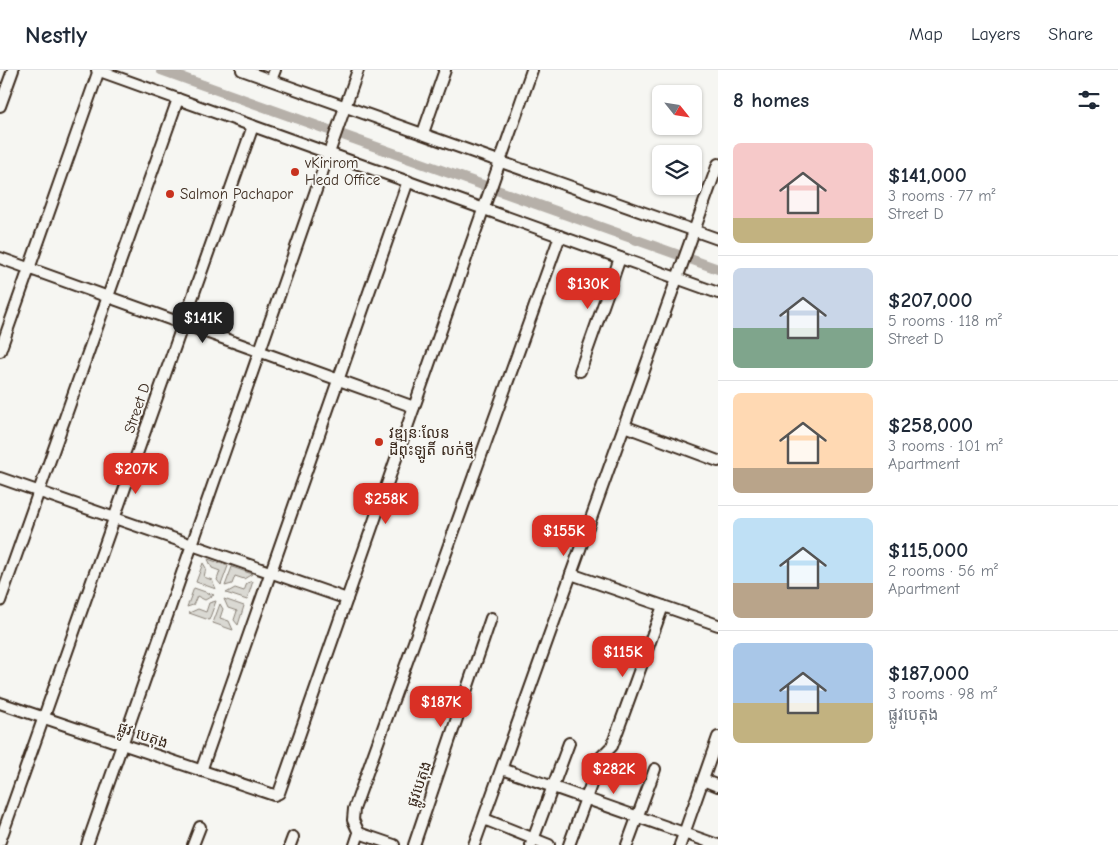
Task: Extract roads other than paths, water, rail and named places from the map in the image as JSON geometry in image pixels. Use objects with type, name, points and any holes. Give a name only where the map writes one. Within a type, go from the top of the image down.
[{"type":"street","points":[[0,106],[13,70]]},
{"type":"street","points":[[0,351],[98,70],[253,126],[330,150],[408,181],[485,206],[620,258],[679,273],[718,293]]},
{"type":"street","points":[[242,70],[344,109],[423,133],[499,165],[693,234],[718,239]]},
{"type":"street","points":[[271,80],[275,70]]},
{"type":"street","points":[[87,845],[358,70]]},
{"type":"street","points":[[423,133],[445,70]]},
{"type":"street","points":[[0,478],[347,599],[532,70]]},
{"type":"street","points":[[0,601],[178,99]]},
{"type":"street","name":"Street D","points":[[0,841],[253,126]]},
{"type":"street","points":[[474,845],[718,164]]},
{"type":"street","points":[[201,771],[408,181]]},
{"type":"street","points":[[355,845],[359,833],[353,820],[354,809],[560,236]]},
{"type":"street","points":[[0,258],[414,407]]},
{"type":"street","points":[[580,371],[620,258]]},
{"type":"street","points":[[624,426],[718,461]]},
{"type":"street","points":[[571,574],[718,625]]},
{"type":"street","name":"ផ្លូវ បេតុង","points":[[0,703],[277,795],[347,599]]},
{"type":"street","points":[[569,845],[601,757],[612,746],[663,606]]},
{"type":"street","name":"ផ្លូវបេតុង","points":[[414,845],[491,618]]},
{"type":"street","points":[[680,845],[718,737]]},
{"type":"street","points":[[532,842],[569,743]]},
{"type":"street","points":[[627,845],[655,768]]},
{"type":"street","points":[[502,769],[718,845]]},
{"type":"street","points":[[702,780],[718,786]]},
{"type":"street","points":[[484,819],[532,842],[549,845]]},
{"type":"street","points":[[193,845],[200,827]]},
{"type":"street","points":[[359,833],[394,845]]},
{"type":"waterway","points":[[161,70],[718,269]]},
{"type":"place","name":"vKirirom Head Office","points":[[295,172]]},
{"type":"place","name":"Salmon Pachapor","points":[[170,194]]},
{"type":"place","name":"វឌ្ឍនៈលែន ដីពុះឡូតិ៍ លក់ថ្មី","points":[[379,442]]}]
